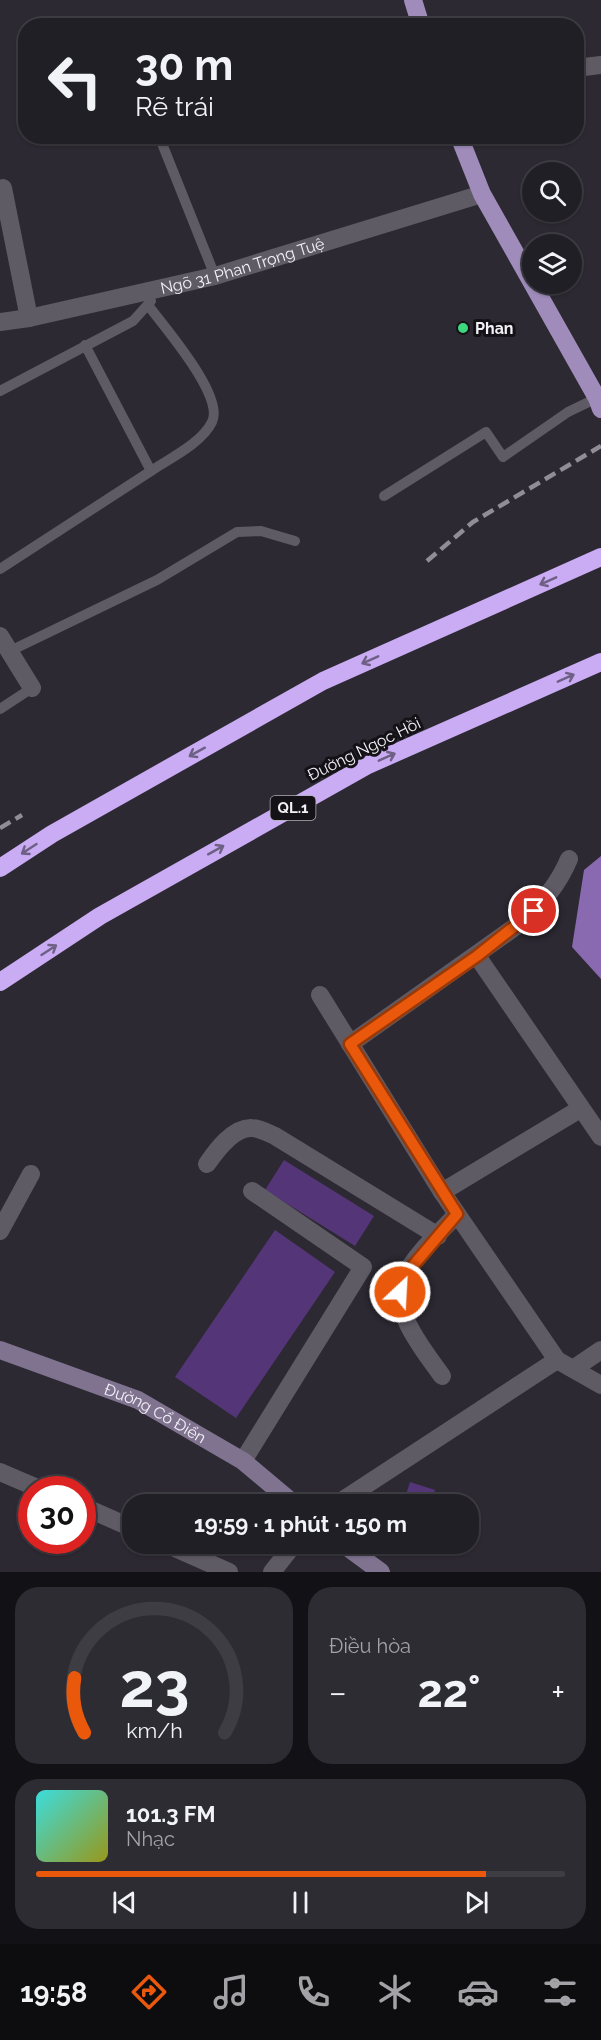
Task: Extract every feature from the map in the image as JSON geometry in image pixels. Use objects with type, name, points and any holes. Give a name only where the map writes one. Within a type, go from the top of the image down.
[{"type":"highway","points":[[0,868],[52,834],[323,681],[601,557]]},
{"type":"highway","name":"Đường Ngọc Hồi","points":[[0,982],[100,916],[368,765],[601,662]]},
{"type":"main road","points":[[413,0],[419,18]]},
{"type":"main road","points":[[462,144],[482,194],[600,401]]},
{"type":"street","points":[[584,68],[601,65]]},
{"type":"street","points":[[3,188],[28,318]]},
{"type":"street","name":"Ngõ 31 Phan Trọng Tuệ","points":[[0,322],[161,290],[215,276],[482,194]]},
{"type":"street","points":[[4,644],[32,688]]},
{"type":"street","points":[[350,1044],[477,956],[522,921],[545,900],[560,881],[569,859]]},
{"type":"street","points":[[477,956],[601,1137]]},
{"type":"street","points":[[320,995],[442,1192],[557,1360],[601,1385]]},
{"type":"street","points":[[442,1192],[580,1108]]},
{"type":"street","points":[[207,1164],[229,1139],[243,1130],[251,1128],[260,1130],[275,1136],[438,1236]]},
{"type":"street","points":[[0,1231],[31,1174]]},
{"type":"street","points":[[243,1461],[363,1267],[252,1191]]},
{"type":"street","points":[[442,1376],[417,1339],[404,1313],[400,1292],[405,1275],[457,1214]]},
{"type":"street","name":"Đường Cổ Điển","points":[[0,1350],[138,1400],[243,1461],[282,1494]]},
{"type":"street","points":[[573,1369],[601,1350]]},
{"type":"street","points":[[352,1494],[557,1360]]},
{"type":"street","points":[[0,1472],[18,1480]]},
{"type":"street","points":[[96,1512],[122,1524]]},
{"type":"street","points":[[188,1554],[229,1572]]},
{"type":"street","points":[[272,1572],[286,1554]]},
{"type":"street","points":[[357,1554],[381,1572]]},
{"type":"lane","points":[[162,144],[215,276]]},
{"type":"lane","points":[[0,391],[133,321],[161,290]]},
{"type":"lane","points":[[0,569],[151,471],[203,434],[212,422],[215,410],[212,396],[148,305]]},
{"type":"lane","points":[[85,345],[151,471]]},
{"type":"lane","points":[[384,496],[486,432],[503,457],[568,412],[600,401]]},
{"type":"lane","points":[[4,644],[157,580],[237,532],[261,531],[295,541]]},
{"type":"lane","points":[[0,709],[32,688]]},
{"type":"shaded area","points":[[601,856],[601,979],[572,947],[584,870]]},
{"type":"building","points":[[284,1160],[374,1216],[355,1246],[265,1190]]},
{"type":"building","points":[[275,1230],[335,1272],[236,1418],[175,1377]]},
{"type":"building","points":[[410,1482],[435,1490],[434,1494],[406,1494]]},
{"type":"railway","points":[[427,561],[473,522],[601,446]]},
{"type":"railway","points":[[0,828],[22,815]]},
{"type":"place","name":"Phan","points":[[463,328]]},
{"type":"route","points":[[400,1292],[405,1275],[457,1214],[350,1044],[477,956],[534,911]]}]
